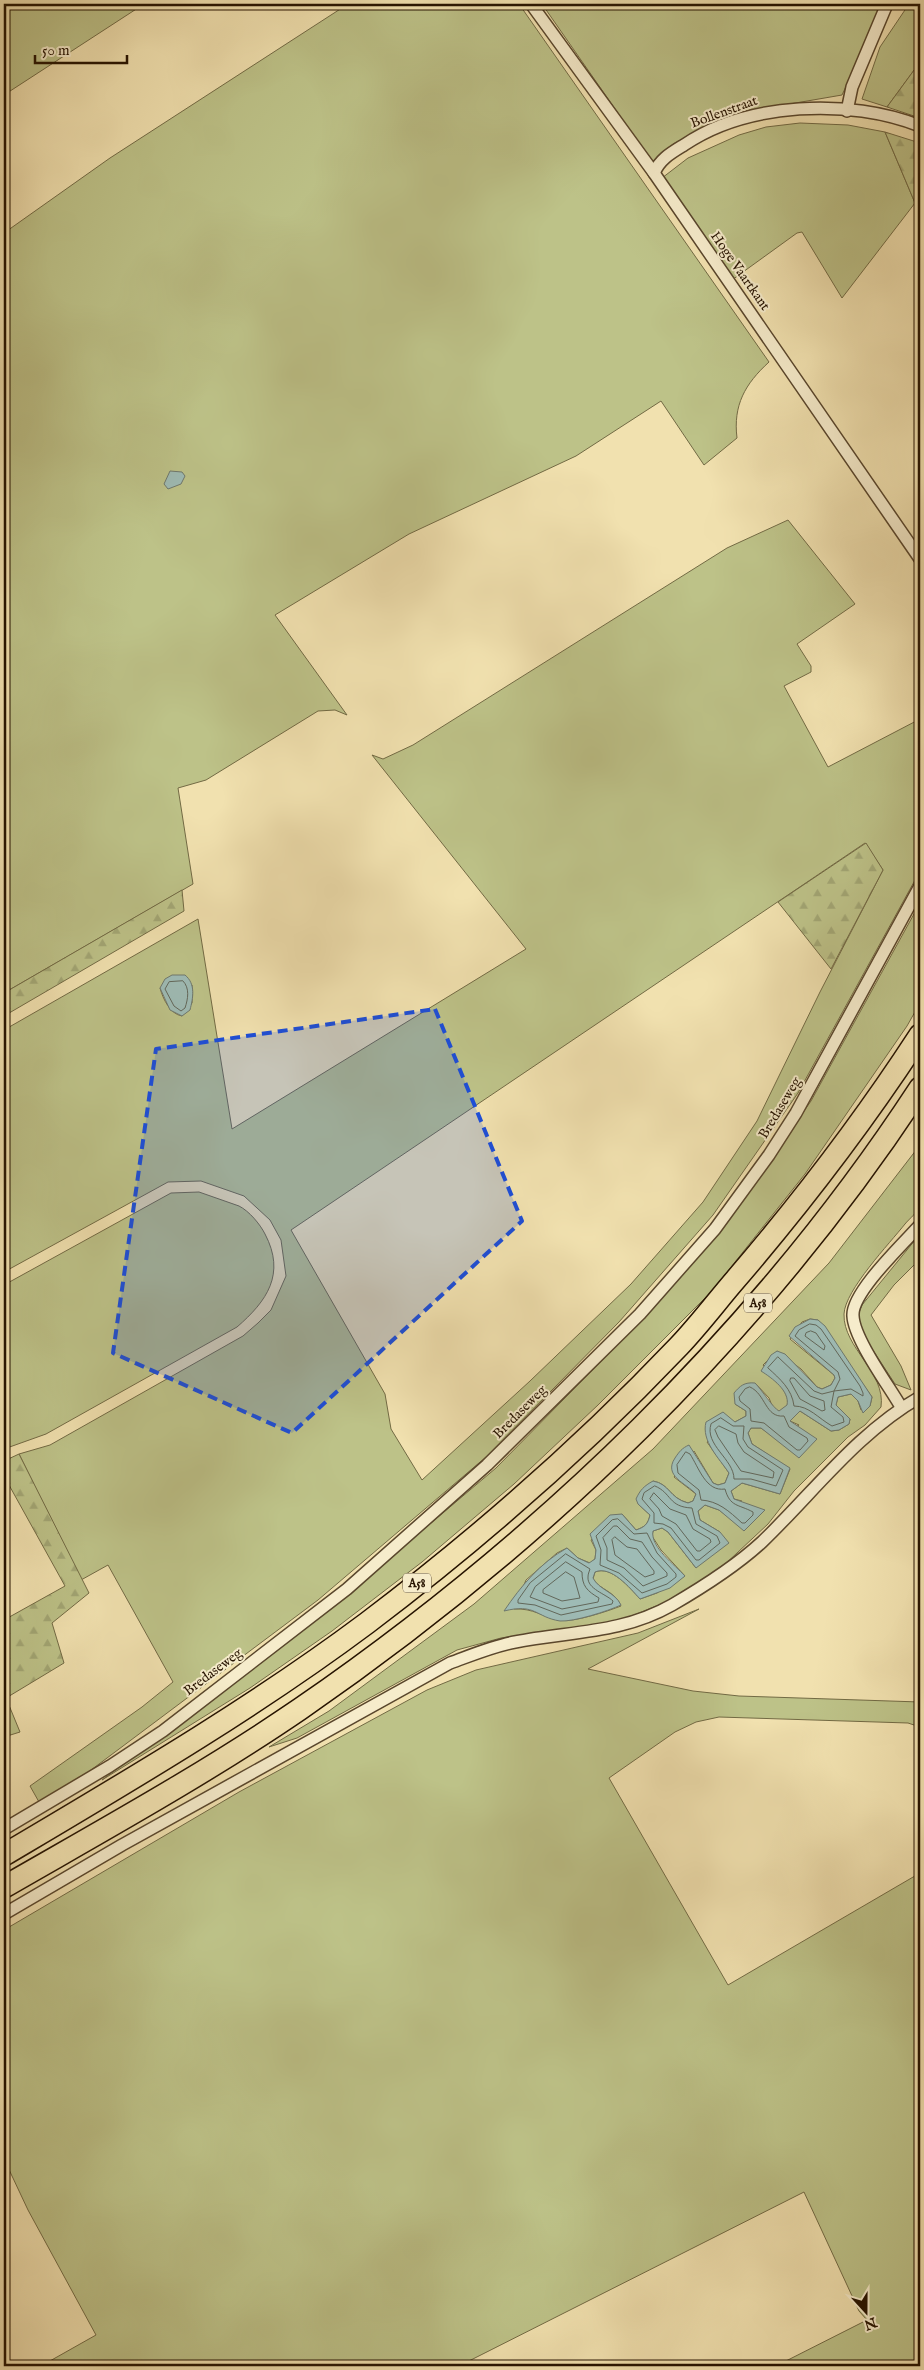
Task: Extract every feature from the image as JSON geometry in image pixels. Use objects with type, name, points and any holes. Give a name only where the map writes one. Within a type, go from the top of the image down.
[{"type":"highway","name":"A58","points":[[4,1855],[138,1775],[281,1684],[366,1623],[418,1582],[509,1508],[559,1464],[681,1344],[771,1239],[854,1132],[920,1036]]},
{"type":"highway","name":"A58","points":[[875,1154],[920,1088]]},
{"type":"highway","name":"A58","points":[[4,1888],[161,1796],[298,1710],[387,1646],[530,1531],[628,1440],[748,1314],[875,1154],[920,1103]]},
{"type":"street","name":"Hoge Vaartkant","points":[[531,4],[654,173],[920,559]]},
{"type":"street","points":[[847,111],[852,87],[887,4]]},
{"type":"street","name":"Bollenstraat","points":[[654,173],[659,161],[697,136],[765,112],[806,107],[894,118],[920,126]]},
{"type":"street","name":"Bredaseweg","points":[[4,1829],[110,1766],[163,1730],[347,1589],[488,1465],[640,1314],[715,1229],[769,1156],[801,1105],[920,886]]},
{"type":"street","points":[[901,1407],[862,1342],[852,1315],[854,1306],[863,1290],[920,1225]]},
{"type":"street","points":[[4,1914],[122,1845],[450,1663],[483,1650],[515,1642],[598,1631],[621,1625],[671,1606],[732,1566],[760,1543],[834,1466],[867,1435],[901,1407],[920,1397]]},
{"type":"highlighted area","points":[[435,1009],[522,1221],[292,1433],[113,1353],[156,1049]]},
{"type":"green space","points":[[4,4],[144,4],[4,95]]},
{"type":"green space","points":[[348,4],[519,4],[769,362],[753,379],[742,396],[737,415],[737,438],[704,465],[661,401],[576,456],[409,534],[275,615],[347,715],[335,710],[318,711],[206,780],[178,788],[193,884],[4,993],[4,233],[110,158]]},
{"type":"green space","points":[[542,4],[885,4],[842,95],[778,106],[700,130],[673,144],[652,162]]},
{"type":"green space","points":[[909,4],[920,4],[920,62],[887,107],[862,99],[880,47]]},
{"type":"green space","points":[[920,62],[920,118],[887,107]]},
{"type":"green space","points":[[800,123],[848,125],[885,132],[915,203],[842,298],[802,232],[797,233],[732,280],[662,178],[688,158],[739,135],[766,127]]},
{"type":"green space","points":[[885,132],[920,143],[920,211],[915,203]]},
{"type":"green space","points":[[788,520],[855,604],[797,644],[811,666],[811,672],[784,686],[828,767],[920,719],[920,871],[798,1093],[713,1215],[619,1322],[486,1457],[318,1600],[75,1782],[39,1802],[30,1786],[142,1707],[173,1682],[108,1565],[81,1580],[19,1454],[50,1445],[243,1336],[271,1310],[286,1276],[281,1240],[270,1220],[244,1196],[201,1181],[168,1182],[4,1272],[4,1030],[198,919],[232,1129],[526,949],[372,755],[383,759],[413,745],[727,548]],"holes":[[[865,843],[883,870],[820,992],[757,1121],[703,1202],[631,1284],[530,1381],[422,1480],[391,1429],[385,1394],[291,1230]],[[192,985],[192,1003],[182,1016],[178,1015],[168,1005],[160,988]]]},
{"type":"green space","points":[[866,843],[883,870],[831,969],[778,902]]},
{"type":"green space","points":[[182,890],[184,911],[4,1016],[4,993]]},
{"type":"green space","points":[[920,903],[920,1003],[907,1026],[805,1174],[712,1291],[598,1405],[514,1484],[422,1562],[332,1631],[250,1688],[102,1780],[327,1611],[496,1468],[630,1332],[725,1224],[811,1101]]},
{"type":"green space","points":[[920,1145],[920,1206],[879,1254],[860,1280],[846,1304],[844,1314],[850,1338],[877,1382],[881,1394],[881,1407],[865,1425],[848,1437],[794,1491],[768,1524],[722,1567],[671,1600],[607,1626],[501,1638],[457,1650],[297,1738],[269,1747],[329,1711],[474,1604],[653,1449],[829,1263]],"holes":[[[810,1319],[818,1320],[872,1397],[870,1406],[861,1410],[858,1401],[851,1394],[838,1397],[836,1405],[850,1419],[849,1424],[839,1430],[831,1431],[800,1411],[790,1421],[799,1425],[777,1439],[761,1428],[751,1428],[748,1433],[752,1444],[790,1469],[780,1494],[742,1483],[731,1491],[734,1499],[742,1501],[727,1516],[719,1510],[705,1505],[698,1511],[700,1520],[720,1532],[696,1568],[668,1532],[662,1528],[653,1531],[652,1536],[661,1550],[685,1576],[657,1593],[640,1599],[620,1579],[601,1571],[595,1572],[593,1579],[599,1586],[615,1597],[621,1606],[573,1620],[554,1619],[533,1611],[514,1609],[526,1580],[557,1553],[567,1548],[578,1558],[590,1563],[595,1559],[596,1550],[591,1540],[622,1514],[636,1530],[646,1525],[650,1515],[638,1504],[653,1481],[663,1485],[682,1501],[688,1503],[693,1501],[696,1494],[674,1477],[694,1451],[713,1483],[718,1485],[725,1483],[729,1473],[707,1442],[746,1416],[746,1411],[735,1404],[755,1383],[769,1398],[773,1408],[779,1412],[788,1405],[783,1389],[763,1365],[777,1351],[801,1369],[817,1387],[822,1389],[831,1385],[835,1378],[834,1375],[790,1339],[802,1322]]]},
{"type":"green space","points":[[199,1192],[243,1208],[260,1226],[271,1248],[274,1262],[270,1286],[265,1297],[237,1327],[46,1434],[4,1449],[4,1285],[171,1193]]},
{"type":"green space","points":[[920,1234],[920,1259],[894,1285],[871,1315],[901,1366],[911,1390],[895,1384],[863,1335],[858,1315],[862,1305]]},
{"type":"green space","points":[[19,1454],[89,1593],[52,1623],[64,1663],[6,1698],[20,1732],[4,1737],[4,1620],[65,1586],[4,1476],[4,1461]]},
{"type":"green space","points":[[699,1609],[588,1669],[693,1691],[739,1696],[920,1702],[920,1727],[908,1723],[719,1717],[696,1722],[675,1732],[609,1778],[728,1985],[920,1873],[920,2366],[776,2366],[867,2320],[859,2311],[804,2192],[459,2366],[41,2366],[96,2335],[28,2210],[4,2159],[4,1930],[239,1792],[427,1690],[476,1670],[638,1633]]},
{"type":"water","points":[[170,471],[182,472],[185,476],[181,484],[168,489],[164,484]]},
{"type":"water","points":[[172,975],[185,975],[192,987],[193,996],[190,1010],[182,1016],[170,1010],[160,988],[165,979]]},
{"type":"water","points":[[810,1319],[818,1320],[825,1326],[872,1397],[870,1406],[863,1413],[858,1401],[851,1394],[838,1397],[836,1405],[850,1419],[849,1424],[839,1430],[831,1431],[800,1411],[790,1421],[817,1439],[799,1458],[761,1428],[751,1428],[748,1433],[752,1444],[790,1468],[780,1494],[742,1483],[731,1491],[734,1499],[765,1510],[744,1531],[719,1510],[705,1505],[698,1511],[700,1520],[720,1532],[729,1543],[696,1568],[668,1532],[662,1528],[653,1531],[655,1543],[659,1549],[685,1576],[670,1588],[640,1599],[620,1579],[601,1571],[595,1572],[593,1578],[615,1597],[621,1605],[591,1616],[566,1621],[552,1619],[523,1609],[504,1611],[517,1593],[540,1568],[567,1548],[578,1558],[589,1563],[595,1559],[596,1550],[590,1534],[610,1515],[622,1514],[636,1530],[644,1526],[650,1515],[638,1504],[636,1499],[643,1488],[653,1481],[663,1485],[682,1501],[688,1503],[693,1501],[696,1494],[677,1479],[672,1470],[675,1458],[687,1446],[689,1445],[713,1483],[718,1485],[725,1483],[729,1473],[708,1443],[705,1429],[706,1422],[723,1412],[735,1422],[746,1416],[746,1411],[735,1404],[734,1393],[740,1386],[748,1383],[755,1383],[779,1411],[787,1405],[786,1395],[783,1390],[775,1381],[761,1371],[771,1355],[777,1351],[785,1354],[817,1387],[822,1389],[831,1385],[835,1378],[834,1375],[789,1336],[795,1327]]}]
